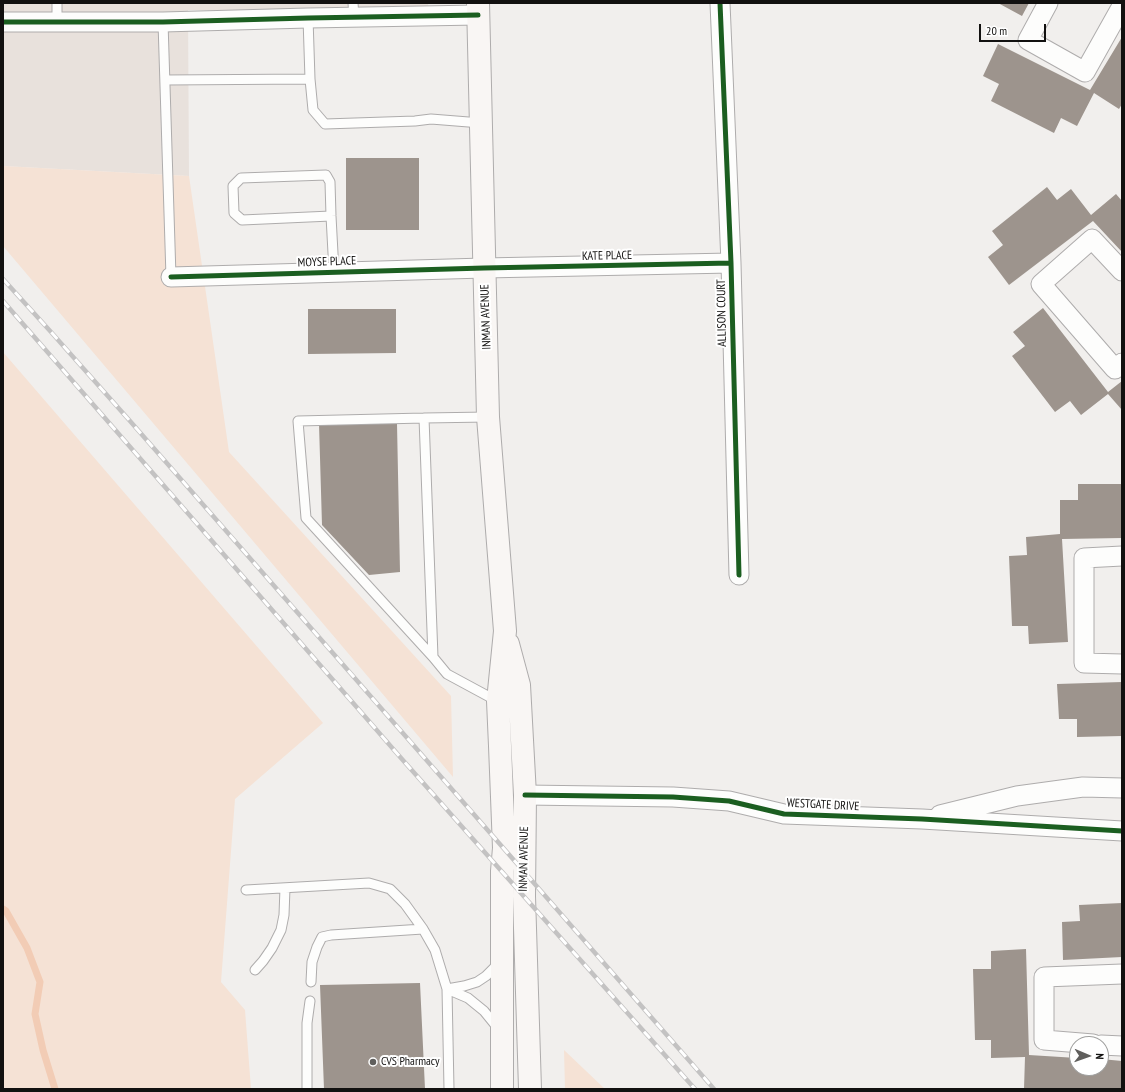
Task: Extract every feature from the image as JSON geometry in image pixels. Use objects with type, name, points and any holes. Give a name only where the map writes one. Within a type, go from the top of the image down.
[{"type":"main road","name":"INMAN AVENUE","points":[[478,9],[488,417],[505,631],[519,685],[525,795],[524,896],[530,1089]]},
{"type":"main road","name":"INMAN AVENUE","points":[[502,1089],[502,871],[504,848],[498,701],[505,631]]},
{"type":"street","name":"ALLISON COURT","points":[[720,3],[731,263],[739,575]]},
{"type":"street","points":[[1048,3],[1028,40],[1085,72],[1122,6]]},
{"type":"street","points":[[3,22],[57,12],[163,22],[308,18],[354,10],[478,9]]},
{"type":"street","points":[[1122,271],[1092,239],[1040,284],[1115,370],[1122,363]]},
{"type":"street","name":"KATE PLACE","points":[[484,268],[731,263]]},
{"type":"street","name":"MOYSE PLACE","points":[[171,277],[484,268]]},
{"type":"street","points":[[1122,556],[1084,558],[1084,663],[1122,664]]},
{"type":"street","name":"WESTGATE DRIVE","points":[[922,819],[1017,796],[1083,787],[1122,788]]},
{"type":"street","name":"WESTGATE DRIVE","points":[[525,795],[673,797],[729,801],[784,814],[922,819],[1122,831]]},
{"type":"street","points":[[1069,1042],[1044,1040],[1044,976],[1122,974]]},
{"type":"street","points":[[1109,1045],[1122,1046]]},
{"type":"lane","points":[[308,18],[310,80],[313,110],[325,124],[415,121],[431,119],[481,123]]},
{"type":"lane","points":[[163,22],[171,277]]},
{"type":"lane","points":[[166,80],[310,80]]},
{"type":"lane","points":[[331,216],[242,220],[234,213],[234,186],[240,178],[326,175],[330,182],[334,272]]},
{"type":"lane","points":[[488,417],[298,421],[306,518],[433,656],[447,674],[498,701]]},
{"type":"lane","points":[[424,418],[433,656]]},
{"type":"lane","points":[[246,890],[369,883],[390,889],[405,904],[423,929],[435,950],[447,989],[449,1089]]},
{"type":"lane","points":[[255,970],[272,948],[281,930],[284,915],[285,888]]},
{"type":"lane","points":[[311,982],[312,962],[322,937],[331,935],[423,929]]},
{"type":"lane","points":[[447,989],[477,982],[486,976],[502,959]]},
{"type":"lane","points":[[447,989],[468,998],[484,1010],[502,1034]]},
{"type":"lane","points":[[307,1089],[307,1023],[310,1001]]},
{"type":"shaded area","points":[[3,3],[428,3],[429,11],[188,10],[189,176],[3,166]]},
{"type":"shaded area","points":[[3,166],[189,176],[229,452],[451,696],[453,777],[3,246]]},
{"type":"shaded area","points":[[3,352],[323,723],[235,799],[221,982],[245,1010],[251,1089],[3,1089]]},
{"type":"shaded area","points":[[564,1050],[605,1089],[565,1089]]},
{"type":"building","points":[[998,3],[1029,3],[1022,16]]},
{"type":"building","points":[[1122,37],[1122,104],[1119,109],[1094,93],[1077,126],[1061,118],[1054,133],[991,101],[999,84],[983,76],[998,44],[1090,90]]},
{"type":"building","points":[[346,158],[419,158],[419,230],[346,230]]},
{"type":"building","points":[[1047,187],[1057,200],[1071,189],[1091,215],[1116,194],[1122,201],[1122,252],[1093,221],[1009,285],[988,257],[1003,245],[992,231]]},
{"type":"building","points":[[1043,308],[1108,392],[1122,381],[1122,410],[1108,394],[1081,415],[1070,401],[1055,412],[1012,356],[1025,346],[1013,332]]},
{"type":"building","points":[[308,309],[396,309],[396,353],[308,354]]},
{"type":"building","points":[[319,424],[397,424],[400,572],[369,575],[322,525]]},
{"type":"building","points":[[1078,484],[1122,484],[1122,538],[1062,539],[1068,642],[1029,644],[1028,626],[1012,626],[1009,556],[1027,555],[1026,537],[1060,534],[1060,500],[1078,500]]},
{"type":"building","points":[[1122,682],[1122,736],[1077,737],[1077,719],[1059,719],[1057,684]]},
{"type":"building","points":[[1122,903],[1122,957],[1063,960],[1062,922],[1080,921],[1079,905]]},
{"type":"building","points":[[1026,949],[1029,1055],[1069,1058],[1069,1076],[1109,1076],[1109,1060],[1122,1061],[1122,1089],[1024,1089],[1025,1057],[991,1058],[991,1040],[975,1040],[973,969],[991,969],[991,951]]},
{"type":"building","points":[[420,983],[425,1089],[324,1089],[320,985]]},
{"type":"waterway","points":[[3,909],[6,911],[27,948],[40,982],[35,1014],[43,1050],[55,1089]]},
{"type":"railway","points":[[3,279],[130,421],[714,1089]]},
{"type":"railway","points":[[3,301],[401,758],[695,1089]]},
{"type":"cycle path","points":[[720,3],[731,263],[739,575]]},
{"type":"cycle path","points":[[3,22],[163,22],[478,15]]},
{"type":"cycle path","points":[[171,277],[731,263]]},
{"type":"cycle path","points":[[525,795],[673,797],[729,801],[784,814],[922,819],[1122,831]]},
{"type":"place","name":"CVS Pharmacy","points":[[373,1062]]}]
